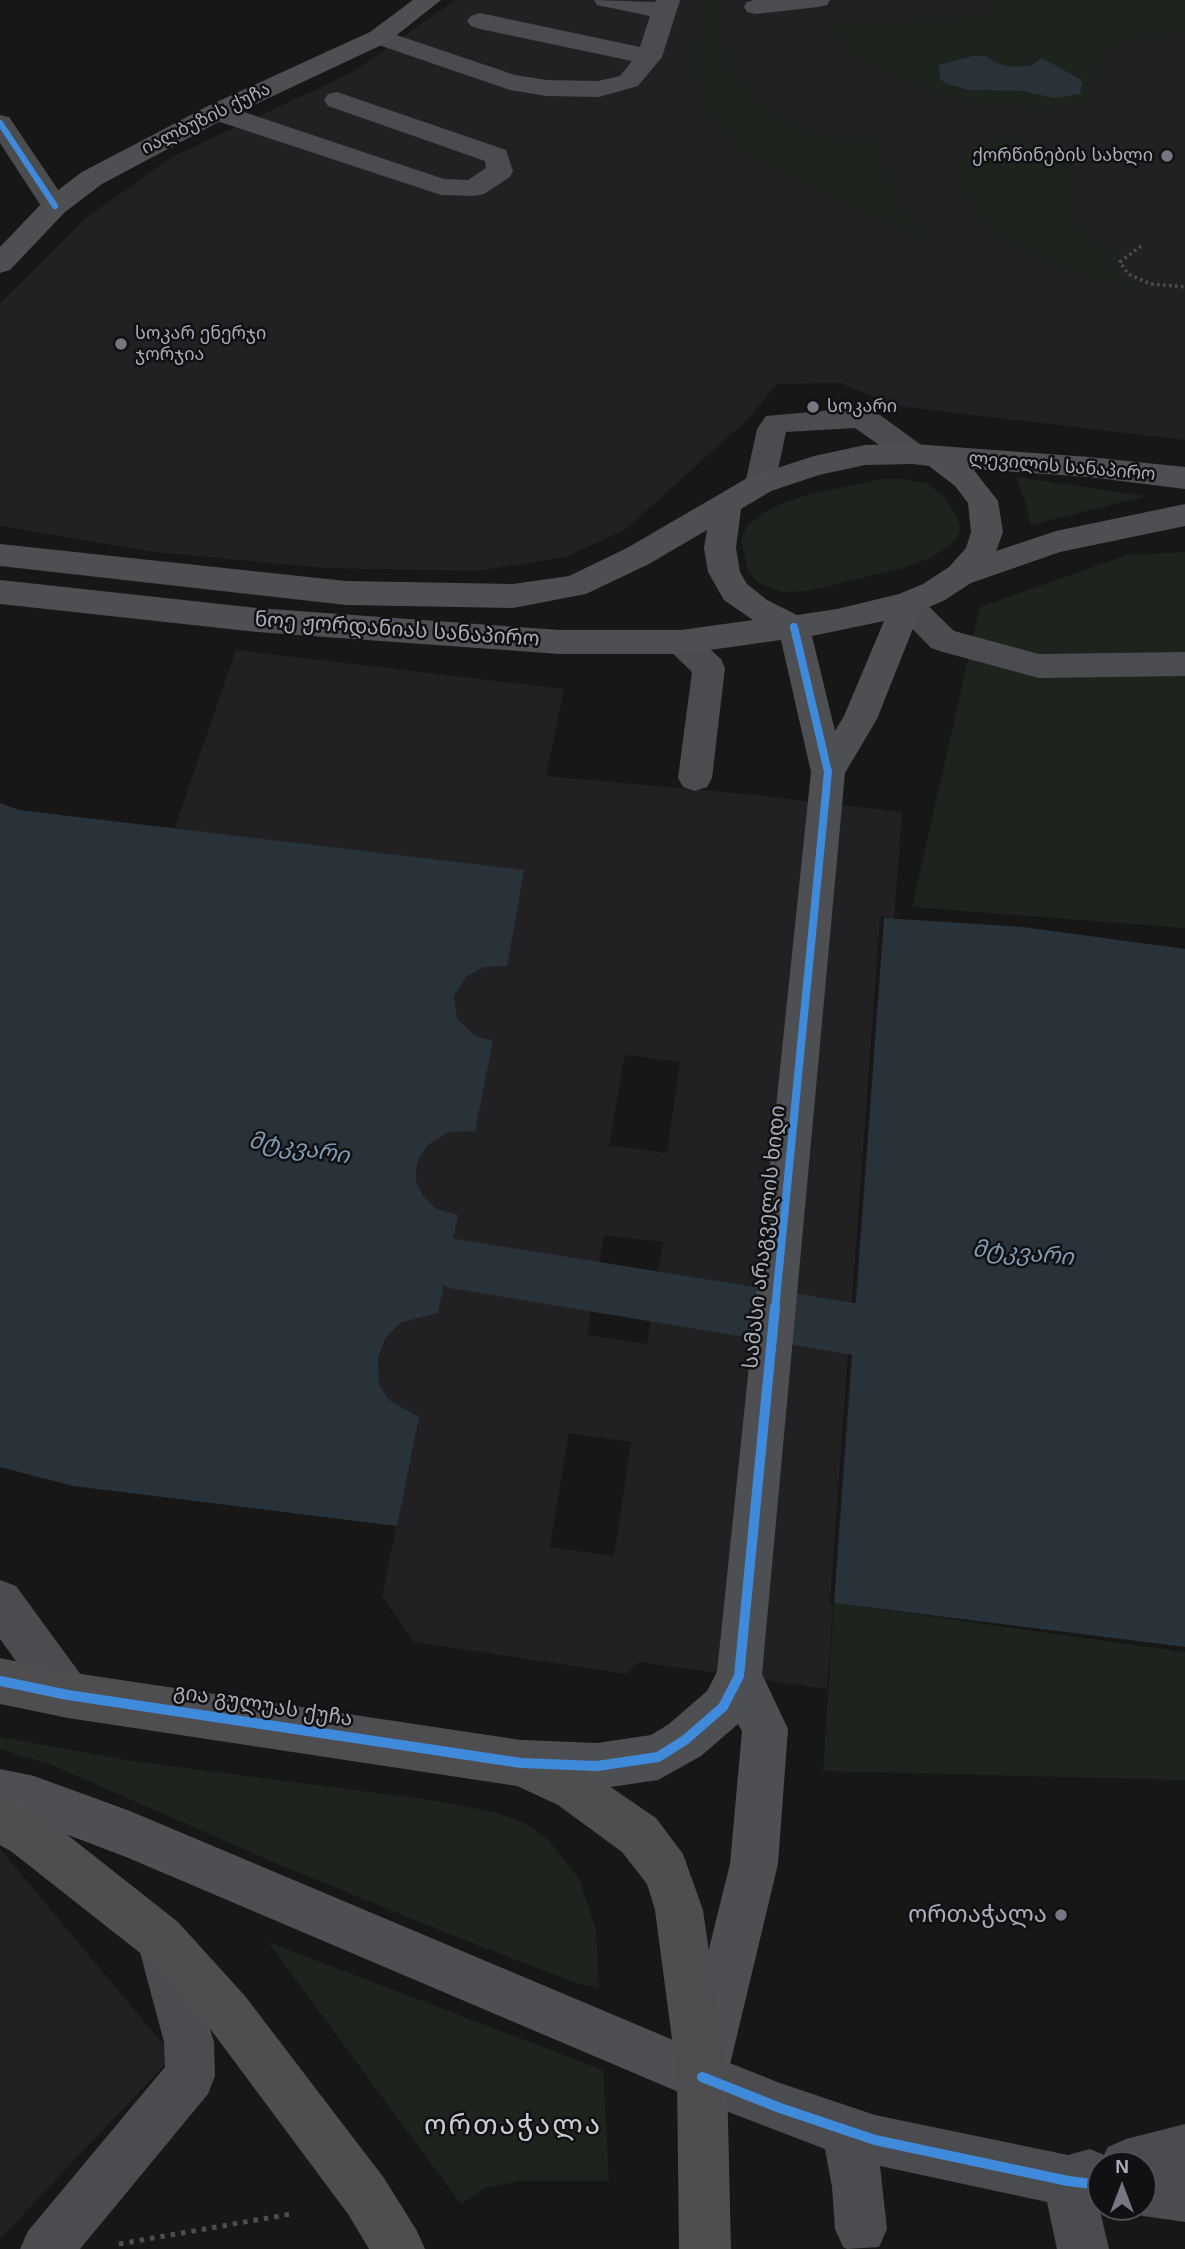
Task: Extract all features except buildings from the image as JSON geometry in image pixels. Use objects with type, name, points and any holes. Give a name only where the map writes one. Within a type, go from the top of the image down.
[{"type":"highway","name":"გია გულუას ქუჩა","points":[[0,1681],[68,1695],[521,1763],[574,1789],[639,1835],[666,1871],[679,1910],[702,2077],[705,2249]]},
{"type":"highway","points":[[0,1820],[29,1835],[161,1939],[228,2013],[366,2196],[399,2249]]},
{"type":"main road","name":"იალბუზის ქუჩა","points":[[0,264],[55,206],[92,178],[217,112],[379,37],[429,0]]},
{"type":"main road","points":[[960,575],[980,552],[986,532],[983,501],[966,479],[926,455],[865,455],[814,466],[760,484],[726,504],[720,548],[724,572],[735,592],[756,608],[794,627],[837,621],[907,604],[934,592],[960,575],[1056,542],[1185,514]]},
{"type":"main road","name":"ლევილის სანაპირო","points":[[926,455],[1089,467],[1185,478]]},
{"type":"main road","name":"ნოე ჟორდანიას სანაპირო","points":[[0,555],[346,593],[513,596],[575,586],[606,573],[726,504]]},
{"type":"main road","name":"ნოე ჟორდანიას სანაპირო","points":[[0,592],[257,620],[560,642],[681,642],[794,627]]},
{"type":"main road","points":[[827,787],[860,719],[907,604]]},
{"type":"main road","points":[[794,627],[827,787]]},
{"type":"main road","name":"სამასი არაგველის ხიდი","points":[[739,1675],[827,787]]},
{"type":"main road","points":[[521,1763],[597,1766],[658,1756],[685,1740],[723,1707],[739,1675]]},
{"type":"main road","points":[[0,1792],[34,1799],[130,1835],[702,2077],[754,1864],[765,1730],[739,1675]]},
{"type":"street","points":[[379,37],[510,82],[547,88],[599,89],[629,81],[649,57],[667,6],[606,0]]},
{"type":"street","points":[[756,7],[818,0]]},
{"type":"street","points":[[480,21],[649,57]]},
{"type":"street","points":[[217,112],[441,187],[474,188],[500,172],[497,156],[337,100]]},
{"type":"street","points":[[0,123],[55,206]]},
{"type":"street","points":[[760,484],[772,429],[777,423],[856,418],[869,422],[926,455]]},
{"type":"street","points":[[907,604],[943,640],[1039,666],[1185,664]]},
{"type":"street","points":[[681,642],[709,668],[695,778]]},
{"type":"street","points":[[0,1602],[68,1695]]},
{"type":"street","points":[[46,2249],[190,2076],[189,2042],[161,1939]]},
{"type":"street","points":[[702,2077],[780,2108],[861,2134],[1087,2178]]},
{"type":"street","points":[[860,2229],[858,2187],[861,2134]]},
{"type":"street","points":[[1157,2157],[1185,2149]]},
{"type":"street","points":[[1157,2192],[1185,2196]]},
{"type":"street","points":[[1083,2249],[1087,2209]]},
{"type":"path","points":[[1141,246],[1120,262],[1128,274],[1151,284],[1185,287]]},
{"type":"path","points":[[114,2244],[291,2214]]},
{"type":"shaded area","points":[[455,0],[1185,0],[1185,440],[896,406],[840,383],[777,384],[748,419],[626,529],[566,557],[477,571],[324,568],[154,552],[0,526],[0,303],[86,218],[172,157],[353,72]]},
{"type":"shaded area","points":[[701,0],[722,0],[723,27],[731,68],[756,102],[794,124],[829,138],[861,141],[880,139],[884,163],[904,208],[940,247],[741,152],[703,107],[696,72]]},
{"type":"shaded area","points":[[989,0],[1185,0],[1185,34],[1135,39],[1104,52],[1095,83],[1084,103],[1049,110],[977,104],[941,96],[857,58],[827,26],[988,16]]},
{"type":"shaded area","points":[[1007,139],[1036,141],[1061,157],[1070,168],[1079,229],[1094,241],[1118,253],[1114,261],[1115,269],[1136,287],[1089,278],[1038,257],[1003,239],[981,219],[966,198],[957,175],[957,159],[971,147]]},
{"type":"shaded area","points":[[1016,477],[1146,496],[1030,525],[1027,507]]},
{"type":"shaded area","points":[[882,479],[906,479],[928,484],[943,496],[957,516],[961,530],[955,541],[934,556],[904,568],[808,591],[782,592],[758,583],[748,571],[741,539],[747,526],[762,514],[807,495]]},
{"type":"shaded area","points":[[1185,552],[1185,928],[912,907],[980,607],[1127,555]]},
{"type":"shaded area","points":[[236,650],[564,689],[546,776],[747,794],[902,812],[894,919],[884,919],[827,1689],[639,1662],[626,1674],[414,1642],[382,1596],[418,1417],[389,1400],[379,1384],[378,1358],[385,1339],[403,1322],[437,1209],[423,1196],[416,1181],[416,1168],[428,1144],[449,1132],[476,1036],[457,1019],[454,996],[466,977],[484,967],[175,827]],"holes":[[[625,1055],[680,1062],[667,1153],[609,1145]],[[604,1235],[663,1242],[647,1344],[587,1335]],[[569,1433],[631,1442],[614,1556],[550,1547]]]},
{"type":"shaded area","points":[[834,1603],[1185,1652],[1185,1780],[823,1771]]},
{"type":"shaded area","points":[[0,1737],[132,1761],[424,1799],[494,1812],[524,1823],[547,1838],[579,1879],[596,1930],[599,1988],[577,1983],[464,1940],[280,1865],[54,1766],[0,1749]]},
{"type":"shaded area","points":[[0,1849],[173,2056],[0,2239]]},
{"type":"shaded area","points":[[268,1942],[603,2070],[609,2181],[520,2181],[485,2188],[461,2204]]},
{"type":"water","points":[[973,56],[985,56],[996,63],[1012,67],[1030,66],[1042,58],[1080,79],[1080,94],[1055,98],[1022,91],[968,90],[940,79],[939,65]]},
{"type":"water","name":"მტკვარი","points":[[0,803],[19,810],[524,870],[507,966],[484,967],[466,977],[454,996],[457,1019],[476,1036],[493,1041],[475,1131],[449,1132],[429,1144],[420,1156],[416,1168],[416,1181],[423,1196],[437,1209],[458,1215],[438,1313],[402,1322],[385,1339],[378,1358],[379,1384],[389,1400],[419,1417],[397,1526],[73,1486],[0,1467]]},
{"type":"water","name":"მტკვარი","points":[[884,918],[1023,927],[1185,949],[1185,1647],[834,1603]]},
{"type":"pier","points":[[884,915],[833,1606],[830,1602],[880,918]]},
{"type":"waterway","points":[[386,1232],[449,1263],[854,1329],[923,1308]]},
{"type":"cycle path","points":[[0,123],[55,206]]},
{"type":"cycle path","points":[[0,1681],[68,1695],[521,1763],[597,1766],[658,1757],[685,1740],[723,1707],[739,1676],[828,772],[794,627]]},
{"type":"cycle path","points":[[702,2077],[780,2108],[875,2140],[1087,2183]]},
{"type":"place","name":"ქორწინების სახლი","points":[[1167,156]]},
{"type":"place","name":"სოკარ ენერჯი ჯორჯია","points":[[121,344]]},
{"type":"place","name":"სოკარი","points":[[813,407]]},
{"type":"place","name":"ორთაჭალა","points":[[1061,1915]]},
{"type":"district","name":"ორთაჭალა","points":[[513,2126]]}]
